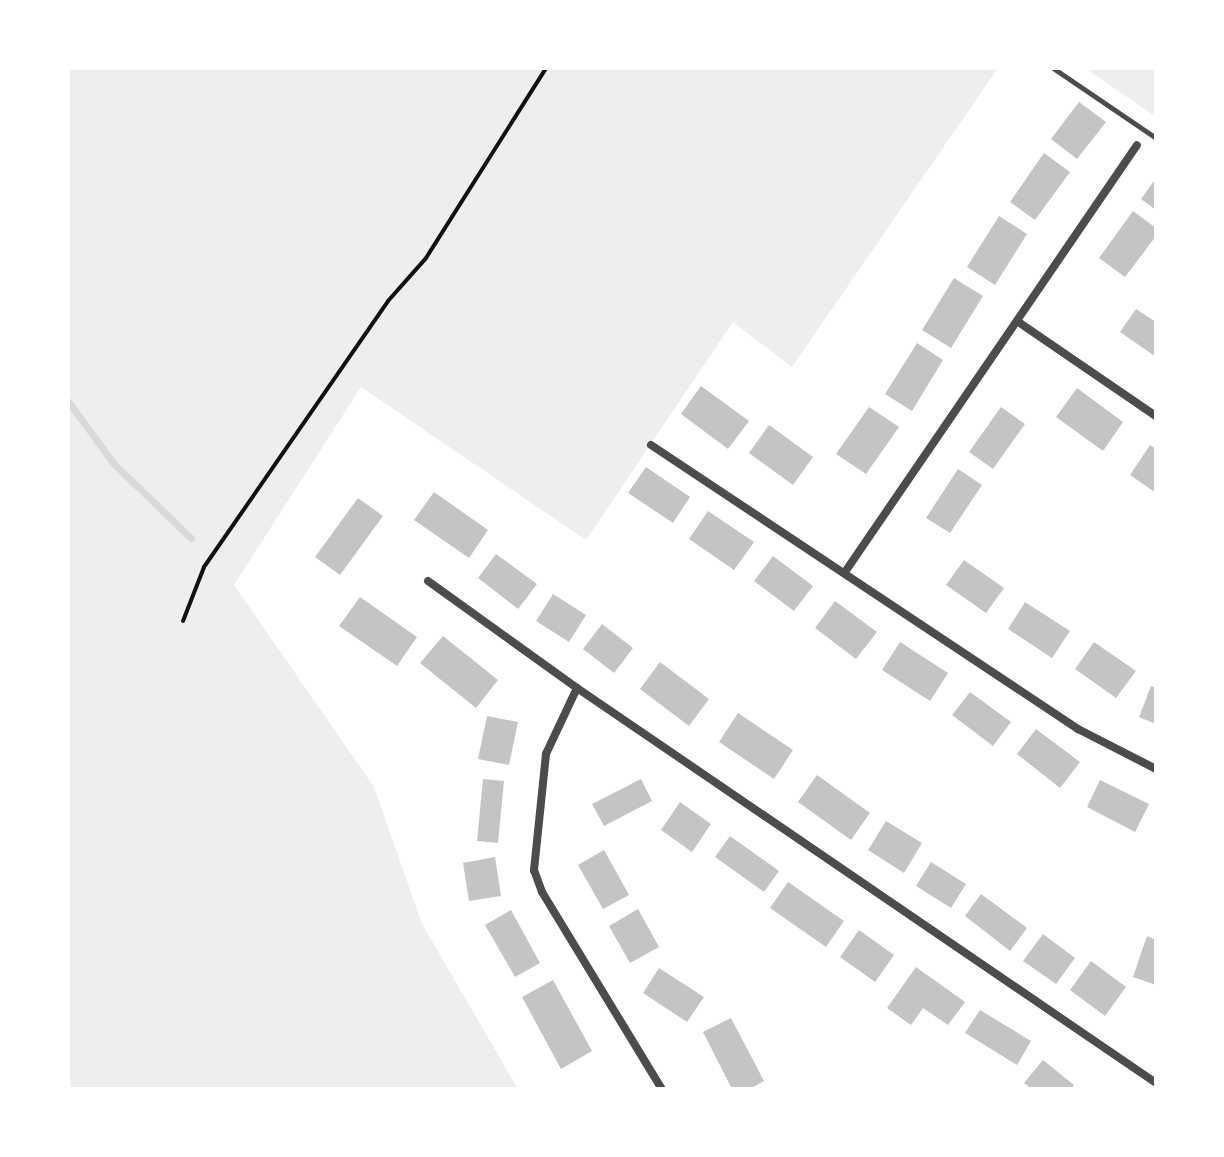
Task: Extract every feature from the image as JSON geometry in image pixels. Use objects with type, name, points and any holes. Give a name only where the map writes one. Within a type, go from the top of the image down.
[{"type":"street","points":[[845,572],[1137,145]]},
{"type":"street","points":[[1017,321],[1156,416]]},
{"type":"street","points":[[651,445],[1078,729],[1156,769]]},
{"type":"street","points":[[428,581],[577,688],[1156,1083]]},
{"type":"street","points":[[577,688],[546,754],[534,870],[542,892],[662,1089]]},
{"type":"lane","points":[[1053,68],[1156,138]]},
{"type":"path","points":[[183,621],[204,567],[388,301],[426,258],[546,68]]},
{"type":"shaded area","points":[[68,68],[998,68],[792,367],[733,322],[586,540],[361,387],[234,585],[374,787],[422,924],[518,1089],[68,1089]]},
{"type":"shaded area","points":[[1085,68],[1156,68],[1156,117]]},
{"type":"building","points":[[1079,102],[1106,122],[1077,159],[1051,139]]},
{"type":"building","points":[[1044,153],[1070,172],[1035,220],[1010,202]]},
{"type":"building","points":[[1156,178],[1156,210],[1141,199]]},
{"type":"building","points":[[1133,211],[1156,228],[1156,236],[1125,277],[1099,258]]},
{"type":"building","points":[[999,216],[1027,234],[995,285],[967,267]]},
{"type":"building","points":[[954,278],[983,296],[951,348],[922,330]]},
{"type":"building","points":[[1136,309],[1156,322],[1156,357],[1120,332]]},
{"type":"building","points":[[917,343],[943,360],[912,411],[885,394]]},
{"type":"building","points":[[701,386],[749,421],[728,449],[681,414]]},
{"type":"building","points":[[1077,388],[1123,422],[1103,451],[1056,417]]},
{"type":"building","points":[[869,407],[899,427],[866,474],[836,454]]},
{"type":"building","points":[[1001,407],[1025,424],[993,469],[969,452]]},
{"type":"building","points":[[769,425],[813,457],[793,485],[749,453]]},
{"type":"building","points":[[1150,445],[1156,449],[1156,493],[1130,475]]},
{"type":"building","points":[[646,467],[690,497],[673,523],[628,493]]},
{"type":"building","points":[[958,469],[982,485],[950,533],[926,518]]},
{"type":"building","points":[[434,492],[488,530],[469,558],[414,520]]},
{"type":"building","points":[[358,498],[383,516],[340,575],[315,557]]},
{"type":"building","points":[[708,511],[754,542],[734,570],[689,539]]},
{"type":"building","points":[[496,554],[537,584],[518,609],[478,578]]},
{"type":"building","points":[[773,556],[813,586],[794,611],[754,581]]},
{"type":"building","points":[[964,560],[1004,588],[986,613],[946,585]]},
{"type":"building","points":[[553,594],[586,615],[569,642],[536,621]]},
{"type":"building","points":[[360,597],[417,637],[397,666],[339,626]]},
{"type":"building","points":[[835,601],[877,632],[856,659],[815,628]]},
{"type":"building","points":[[1025,602],[1070,631],[1052,658],[1008,629]]},
{"type":"building","points":[[602,624],[633,648],[614,673],[583,649]]},
{"type":"building","points":[[443,636],[498,680],[476,708],[420,663]]},
{"type":"building","points":[[900,642],[948,673],[930,701],[882,670]]},
{"type":"building","points":[[1094,642],[1136,671],[1116,698],[1075,669]]},
{"type":"building","points":[[660,662],[709,699],[689,726],[640,689]]},
{"type":"building","points":[[1151,686],[1156,688],[1156,724],[1139,717]]},
{"type":"building","points":[[970,692],[1011,722],[993,746],[952,715]]},
{"type":"building","points":[[738,713],[793,750],[774,779],[719,742]]},
{"type":"building","points":[[487,716],[518,722],[509,765],[478,759]]},
{"type":"building","points":[[1036,729],[1080,762],[1060,788],[1017,754]]},
{"type":"building","points":[[817,775],[870,813],[851,840],[798,802]]},
{"type":"building","points":[[483,779],[504,781],[498,843],[477,841]]},
{"type":"building","points":[[641,779],[652,801],[604,826],[592,804]]},
{"type":"building","points":[[1100,780],[1149,804],[1135,832],[1087,807]]},
{"type":"building","points":[[680,802],[711,824],[692,852],[661,830]]},
{"type":"building","points":[[886,821],[922,843],[904,873],[868,850]]},
{"type":"building","points":[[730,836],[779,871],[764,892],[715,857]]},
{"type":"building","points":[[604,850],[629,895],[603,909],[578,865]]},
{"type":"building","points":[[495,857],[501,896],[469,901],[463,863]]},
{"type":"building","points":[[931,862],[966,884],[951,908],[916,886]]},
{"type":"building","points":[[788,882],[844,921],[826,947],[770,908]]},
{"type":"building","points":[[981,894],[1027,928],[1010,951],[965,916]]},
{"type":"building","points":[[638,909],[659,947],[630,963],[609,926]]},
{"type":"building","points":[[511,910],[540,963],[515,977],[485,925]]},
{"type":"building","points":[[859,930],[894,955],[875,982],[840,957]]},
{"type":"building","points":[[1043,934],[1075,958],[1056,984],[1023,961]]},
{"type":"building","points":[[1147,936],[1156,940],[1156,985],[1133,977]]},
{"type":"building","points":[[1091,961],[1126,987],[1105,1016],[1070,990]]},
{"type":"building","points":[[916,967],[965,1002],[948,1025],[923,1008],[911,1025],[887,1008]]},
{"type":"building","points":[[659,968],[704,997],[687,1022],[643,993]]},
{"type":"building","points":[[553,980],[592,1051],[561,1069],[522,997]]},
{"type":"building","points":[[980,1010],[1031,1041],[1017,1065],[965,1033]]},
{"type":"building","points":[[731,1018],[764,1081],[750,1089],[732,1089],[703,1032]]},
{"type":"building","points":[[1043,1060],[1074,1085],[1071,1089],[1032,1089],[1024,1083]]},
{"type":"waterway","points":[[68,401],[114,464],[191,538]]}]
